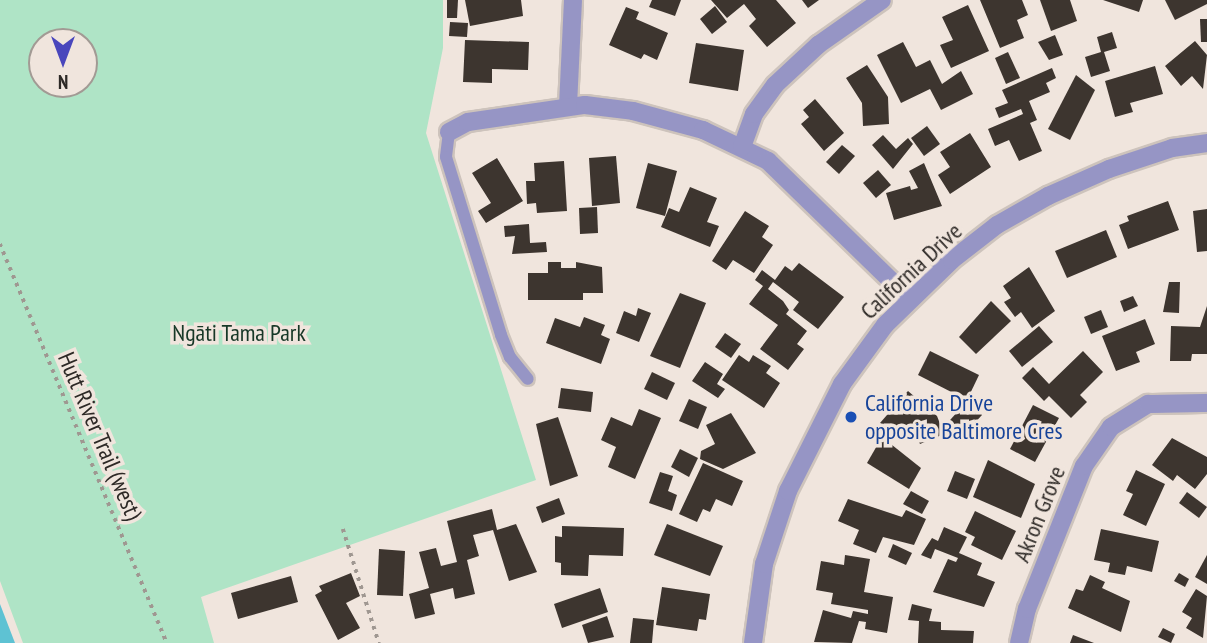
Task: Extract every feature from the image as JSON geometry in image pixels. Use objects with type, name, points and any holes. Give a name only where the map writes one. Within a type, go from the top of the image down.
[{"type":"street","points":[[568,106],[573,0]]},
{"type":"street","points":[[742,147],[754,114],[775,85],[818,45],[882,0]]},
{"type":"street","points":[[449,132],[468,122],[568,106],[608,107],[674,120],[742,147],[792,181],[910,299]]},
{"type":"street","name":"California Drive","points":[[753,643],[764,564],[788,491],[810,441],[865,350],[910,299],[997,225],[1048,196],[1109,169],[1172,148],[1207,143]]},
{"type":"street","name":"Akron Grove","points":[[1019,643],[1027,609],[1084,466],[1111,427],[1148,404],[1207,403]]},
{"type":"lane","points":[[449,132],[446,158],[501,335],[510,356],[528,379]]},
{"type":"path","name":"Hutt River Trail (west)","points":[[0,244],[167,643]]},
{"type":"path","points":[[343,528],[379,643]]},
{"type":"green space","name":"Ngāti Tama Park","points":[[0,0],[443,0],[443,48],[426,133],[536,480],[201,597],[214,643],[23,643],[0,581]]},
{"type":"water","points":[[0,604],[15,643],[0,643]]},
{"type":"building","points":[[447,0],[458,0],[457,18],[447,18]]},
{"type":"building","points":[[465,0],[521,0],[523,16],[470,26]]},
{"type":"building","points":[[652,0],[681,0],[675,16],[649,7]]},
{"type":"building","points":[[711,0],[776,0],[796,23],[767,47],[749,26],[756,19],[744,4],[727,18]]},
{"type":"building","points":[[802,0],[819,0],[808,8]]},
{"type":"building","points":[[980,0],[1022,0],[1028,15],[1017,20],[1024,38],[1000,48]]},
{"type":"building","points":[[1040,0],[1070,0],[1077,21],[1051,31]]},
{"type":"building","points":[[1103,0],[1143,0],[1139,12]]},
{"type":"building","points":[[1165,0],[1207,0],[1207,4],[1175,20]]},
{"type":"building","points":[[968,5],[989,51],[951,68],[940,45],[953,40],[942,17]]},
{"type":"building","points":[[715,6],[727,22],[712,34],[700,19]]},
{"type":"building","points":[[626,7],[639,12],[636,19],[668,33],[657,60],[644,54],[641,59],[609,45]]},
{"type":"building","points":[[1200,19],[1207,19],[1207,42],[1201,42]]},
{"type":"building","points":[[450,22],[468,23],[467,37],[449,36]]},
{"type":"building","points":[[1112,32],[1117,48],[1104,52],[1110,71],[1091,77],[1085,57],[1101,52],[1097,37]]},
{"type":"building","points":[[1055,35],[1063,55],[1049,60],[1038,42]]},
{"type":"building","points":[[465,40],[529,42],[528,70],[492,69],[492,83],[463,82]]},
{"type":"building","points":[[1195,41],[1207,55],[1203,89],[1192,76],[1181,86],[1165,66]]},
{"type":"building","points":[[903,42],[916,67],[930,60],[942,84],[961,71],[973,94],[941,110],[930,89],[901,103],[877,55]]},
{"type":"building","points":[[696,43],[744,50],[738,91],[689,83]]},
{"type":"building","points":[[1008,52],[1020,78],[1006,84],[995,58]]},
{"type":"building","points":[[867,65],[888,97],[889,124],[863,126],[862,103],[846,78]]},
{"type":"building","points":[[1155,66],[1163,94],[1130,103],[1133,112],[1115,117],[1105,81]]},
{"type":"building","points":[[1052,68],[1056,78],[1046,83],[1050,92],[1029,101],[1037,120],[1030,123],[1042,151],[1019,161],[1009,140],[995,146],[988,129],[1023,114],[1021,109],[999,118],[995,108],[1008,103],[1002,90]]},
{"type":"building","points":[[1076,75],[1095,90],[1070,140],[1048,129]]},
{"type":"building","points":[[815,99],[844,133],[824,151],[801,124],[809,117],[803,110]]},
{"type":"building","points":[[927,126],[940,144],[924,156],[911,138]]},
{"type":"building","points":[[970,133],[991,167],[950,194],[938,175],[950,167],[940,152]]},
{"type":"building","points":[[883,135],[896,149],[908,138],[913,144],[893,169],[872,145]]},
{"type":"building","points":[[842,145],[855,156],[839,174],[826,162]]},
{"type":"building","points":[[616,156],[620,203],[592,206],[589,158]]},
{"type":"building","points":[[497,158],[523,201],[486,223],[478,211],[491,203],[472,173]]},
{"type":"building","points":[[564,161],[567,211],[537,213],[536,203],[527,204],[526,181],[535,181],[534,163]]},
{"type":"building","points":[[648,163],[677,171],[665,216],[636,208]]},
{"type":"building","points":[[924,163],[942,206],[894,220],[886,193],[910,186],[911,190],[918,188],[909,171]]},
{"type":"building","points":[[878,170],[891,185],[876,198],[863,183]]},
{"type":"building","points":[[690,187],[717,198],[707,222],[719,226],[710,247],[661,227],[669,208],[679,212]]},
{"type":"building","points":[[1168,201],[1179,230],[1128,249],[1119,225],[1129,221],[1127,216]]},
{"type":"building","points":[[597,207],[598,233],[580,234],[579,208]]},
{"type":"building","points":[[1207,209],[1207,251],[1197,252],[1193,211]]},
{"type":"building","points":[[745,211],[769,226],[762,237],[773,245],[754,273],[733,260],[726,270],[712,261]]},
{"type":"building","points":[[529,224],[530,243],[546,242],[547,252],[512,254],[515,236],[505,237],[504,226]]},
{"type":"building","points":[[1106,230],[1117,257],[1067,278],[1055,251]]},
{"type":"building","points":[[548,262],[561,262],[561,268],[576,268],[576,262],[602,267],[603,293],[583,293],[583,300],[528,300],[528,273],[548,273]]},
{"type":"building","points":[[799,263],[844,297],[818,329],[793,310],[799,302],[773,282],[768,289],[783,301],[789,310],[786,314],[807,331],[797,344],[804,349],[788,370],[760,349],[778,325],[749,304],[763,286],[755,280],[762,270],[775,280],[785,266],[792,271]]},
{"type":"building","points":[[1029,267],[1055,311],[1032,328],[1021,312],[1015,317],[1004,302],[1011,298],[1003,286]]},
{"type":"building","points":[[1169,282],[1180,282],[1179,313],[1163,312]]},
{"type":"building","points":[[680,293],[706,303],[680,368],[650,356]]},
{"type":"building","points":[[1133,296],[1138,306],[1124,312],[1120,301]]},
{"type":"building","points":[[991,301],[1011,321],[976,354],[959,337]]},
{"type":"building","points":[[1207,306],[1207,354],[1192,354],[1191,361],[1170,361],[1171,326],[1200,327]]},
{"type":"building","points":[[638,308],[651,313],[639,342],[616,333],[624,311],[636,316]]},
{"type":"building","points":[[1101,310],[1108,327],[1091,334],[1084,317]]},
{"type":"building","points":[[584,317],[605,325],[601,335],[610,339],[601,364],[546,343],[555,318],[580,327]]},
{"type":"building","points":[[1145,319],[1155,344],[1136,352],[1140,362],[1116,371],[1102,336]]},
{"type":"building","points":[[1039,326],[1053,342],[1022,367],[1009,351]]},
{"type":"building","points":[[725,333],[741,344],[731,358],[715,347]]},
{"type":"building","points":[[930,351],[979,375],[967,400],[918,375]]},
{"type":"building","points":[[1083,351],[1103,372],[1080,395],[1087,402],[1071,418],[1049,396],[1044,401],[1022,378],[1033,367],[1049,384]]},
{"type":"building","points":[[739,355],[749,362],[753,355],[771,366],[766,373],[780,383],[764,408],[722,380]]},
{"type":"building","points":[[705,362],[723,374],[717,384],[725,389],[718,398],[692,381]]},
{"type":"building","points":[[652,372],[675,383],[667,400],[644,389]]},
{"type":"building","points":[[561,388],[593,392],[591,412],[558,408]]},
{"type":"building","points":[[908,391],[937,416],[944,434],[920,444],[912,427],[901,441],[880,423]]},
{"type":"building","points":[[689,399],[707,407],[698,429],[679,421]]},
{"type":"building","points":[[967,401],[982,415],[958,441],[943,428]]},
{"type":"building","points":[[1033,405],[1059,418],[1035,462],[1010,449]]},
{"type":"building","points":[[639,409],[661,418],[635,479],[608,467],[616,447],[601,440],[611,417],[632,426]]},
{"type":"building","points":[[731,413],[756,453],[723,469],[700,459],[701,451],[715,444],[706,425]]},
{"type":"building","points":[[558,417],[578,476],[550,486],[536,424]]},
{"type":"building","points":[[882,437],[921,468],[909,489],[867,463]]},
{"type":"building","points":[[1172,438],[1207,457],[1207,474],[1195,489],[1177,475],[1173,481],[1152,465]]},
{"type":"building","points":[[680,449],[698,458],[689,477],[671,467]]},
{"type":"building","points":[[988,460],[1035,484],[1021,518],[973,497]]},
{"type":"building","points":[[703,463],[743,481],[732,506],[716,499],[710,512],[703,509],[697,522],[679,514]]},
{"type":"building","points":[[1136,470],[1165,484],[1146,526],[1123,515],[1133,494],[1126,491]]},
{"type":"building","points":[[955,471],[975,479],[967,499],[947,491]]},
{"type":"building","points":[[660,472],[673,476],[668,491],[677,495],[672,511],[649,503]]},
{"type":"building","points":[[911,491],[929,501],[922,514],[903,504]]},
{"type":"building","points":[[1187,492],[1207,507],[1199,518],[1179,503]]},
{"type":"building","points":[[559,498],[565,514],[542,523],[536,507]]},
{"type":"building","points":[[848,499],[902,517],[906,510],[926,519],[914,545],[883,537],[876,553],[853,544],[859,530],[838,521]]},
{"type":"building","points":[[492,509],[497,530],[516,524],[537,572],[509,581],[493,530],[473,535],[479,556],[467,560],[475,594],[455,599],[453,588],[430,594],[435,614],[415,619],[409,594],[429,588],[419,552],[436,548],[441,566],[457,562],[447,521]]},
{"type":"building","points":[[975,511],[1016,531],[1002,560],[971,545],[975,537],[965,532]]},
{"type":"building","points":[[667,524],[723,546],[710,576],[654,555]]},
{"type":"building","points":[[562,526],[624,528],[623,556],[589,555],[588,576],[561,575],[561,563],[555,562],[555,536],[562,537]]},
{"type":"building","points":[[944,527],[967,537],[959,553],[982,563],[977,575],[995,582],[984,607],[933,592],[948,559],[956,562],[958,558],[935,549],[931,559],[921,555],[932,538],[938,541]]},
{"type":"building","points":[[1101,529],[1159,541],[1152,572],[1127,566],[1125,575],[1108,572],[1110,563],[1094,560]]},
{"type":"building","points":[[893,544],[912,553],[906,565],[888,557]]},
{"type":"building","points":[[379,549],[405,551],[403,596],[377,595]]},
{"type":"building","points":[[845,555],[870,559],[864,592],[893,597],[887,633],[865,629],[866,622],[859,621],[852,643],[814,642],[823,610],[851,618],[853,611],[868,614],[868,610],[831,604],[833,593],[816,590],[821,561],[844,565]]},
{"type":"building","points":[[1207,555],[1207,584],[1195,577]]},
{"type":"building","points":[[351,573],[360,596],[346,603],[360,628],[338,640],[315,595],[322,591],[319,586]]},
{"type":"building","points":[[1179,573],[1189,579],[1185,587],[1174,581]]},
{"type":"building","points":[[1090,575],[1105,582],[1102,588],[1130,601],[1121,632],[1068,608],[1076,589],[1083,591]]},
{"type":"building","points":[[291,576],[298,602],[238,619],[231,593]]},
{"type":"building","points":[[662,587],[710,594],[706,620],[699,619],[697,631],[656,625]]},
{"type":"building","points":[[600,588],[608,612],[562,628],[554,604]]},
{"type":"building","points":[[1196,589],[1207,596],[1203,638],[1186,628],[1192,618],[1182,612]]},
{"type":"building","points":[[912,604],[932,609],[929,621],[941,622],[941,630],[974,631],[973,643],[918,643],[919,621],[908,620]]},
{"type":"building","points":[[607,616],[614,637],[588,643],[582,625]]},
{"type":"building","points":[[633,618],[654,620],[652,643],[630,643]]},
{"type":"building","points":[[1163,628],[1175,634],[1171,643],[1158,637]]},
{"type":"building","points":[[1073,635],[1094,643],[1070,643]]},
{"type":"place","name":"California Drive opposite Baltimore Cres","points":[[851,417]]}]
